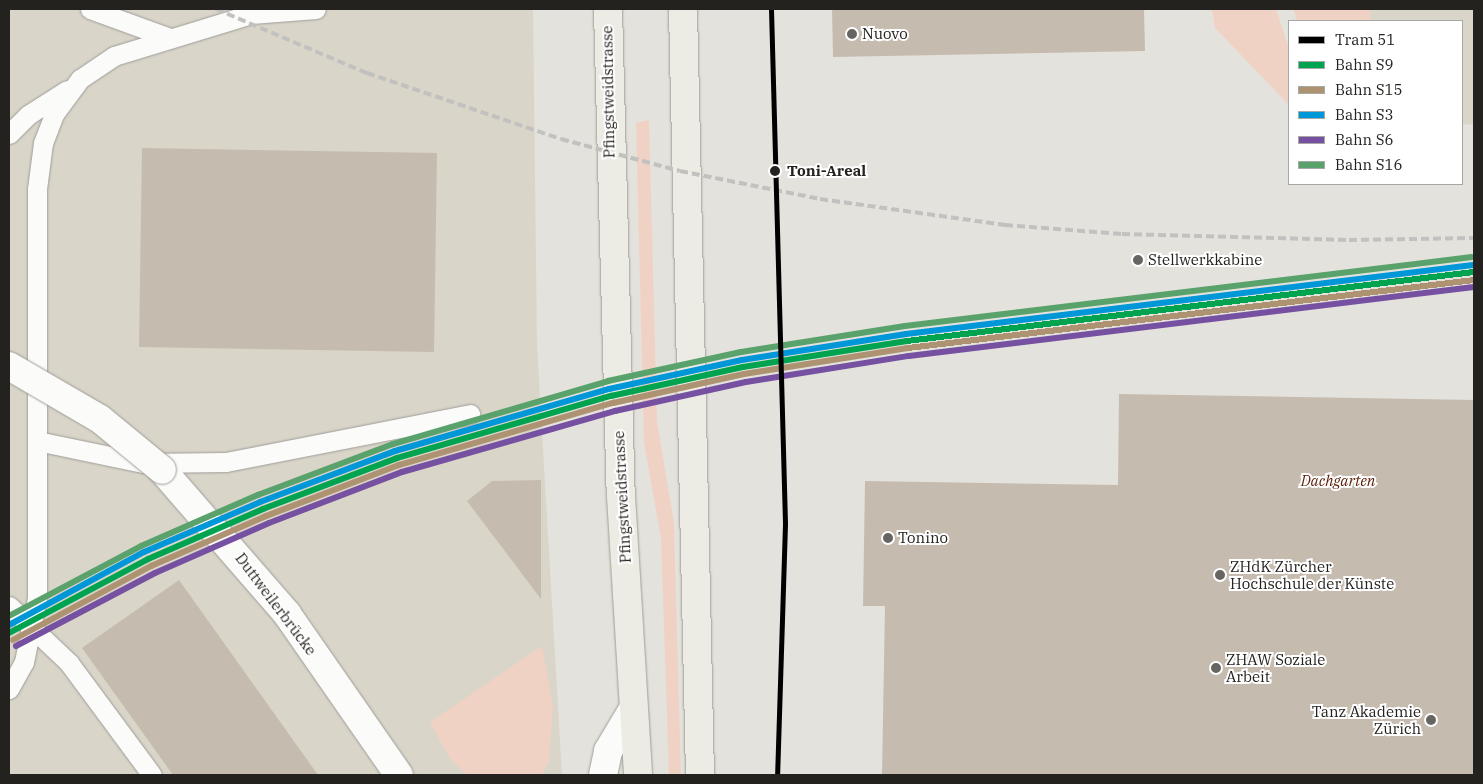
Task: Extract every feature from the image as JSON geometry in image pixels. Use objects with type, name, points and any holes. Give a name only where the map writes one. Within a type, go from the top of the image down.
[{"type":"main road","name":"Pfingstweidstrasse","points":[[608,9],[613,280],[633,709],[638,775]]},
{"type":"main road","points":[[683,9],[700,775]]},
{"type":"street","name":"Duttweilerbrücke","points":[[9,366],[100,419],[162,470],[287,614],[397,772]]},
{"type":"street","points":[[603,775],[608,751],[633,709]]},
{"type":"lane","points":[[90,9],[167,37]]},
{"type":"lane","points":[[9,134],[28,115],[71,89],[102,62],[167,37],[251,11],[316,9]]},
{"type":"lane","points":[[9,689],[24,662],[33,627],[38,573],[37,175],[47,129],[71,89]]},
{"type":"lane","points":[[37,441],[143,463],[226,462],[470,414]]},
{"type":"lane","points":[[9,606],[33,627],[69,664],[152,775]]},
{"type":"shaded area","points":[[9,9],[533,9],[537,346],[562,775],[9,775]]},
{"type":"shaded area","points":[[1212,9],[1276,9],[1288,46],[1288,104],[1215,28]]},
{"type":"shaded area","points":[[1293,9],[1370,9],[1370,20],[1297,20]]},
{"type":"shaded area","points":[[1370,9],[1474,9],[1474,124],[1463,125],[1463,20],[1370,20]]},
{"type":"shaded area","points":[[649,120],[657,422],[674,523],[681,775],[669,775],[661,538],[644,443],[636,123]]},
{"type":"shaded area","points":[[542,646],[553,707],[549,761],[542,775],[467,775],[450,759],[430,722]]},
{"type":"building","points":[[832,9],[1144,9],[1145,51],[833,57]]},
{"type":"building","points":[[142,148],[437,153],[434,352],[139,347]]},
{"type":"building","points":[[1119,394],[1474,400],[1474,775],[882,775],[885,606],[863,606],[865,481],[1118,485]]},
{"type":"building","points":[[541,480],[541,599],[467,501],[492,481]]},
{"type":"building","points":[[179,580],[318,775],[173,775],[82,648]]},
{"type":"railway","points":[[216,9],[367,73],[561,139],[680,171],[820,199],[1005,225],[1122,234],[1349,240],[1474,238]]},
{"type":"tram line","name":"51","points":[[771,9],[785,524],[777,775]]},
{"type":"rail line","name":"S16","points":[[9,616],[141,546],[258,495],[393,444],[608,381],[741,352],[905,326],[1472,257]]},
{"type":"rail line","name":"S3","points":[[9,625],[144,552],[260,502],[395,451],[609,389],[742,360],[906,334],[1473,265]]},
{"type":"rail line","name":"S9","points":[[9,633],[148,559],[263,509],[397,458],[611,396],[743,367],[907,341],[1474,272]]},
{"type":"rail line","name":"S15","points":[[13,640],[151,566],[266,516],[399,465],[613,403],[744,374],[908,348],[1474,280]]},
{"type":"rail line","name":"S6","points":[[16,646],[155,573],[269,523],[402,472],[615,411],[746,382],[909,356],[1474,287]]},
{"type":"place","name":"Nuovo","points":[[852,34]]},
{"type":"place","name":"Toni-Areal","points":[[775,171]]},
{"type":"place","name":"Stellwerkkabine","points":[[1138,260]]},
{"type":"place","name":"Tonino","points":[[888,538]]},
{"type":"place","name":"ZHdK Zürcher Hochschule der Künste","points":[[1220,575]]},
{"type":"place","name":"ZHAW Soziale Arbeit","points":[[1216,668]]},
{"type":"place","name":"Tanz Akademie Zürich","points":[[1431,720]]},
{"type":"park label","name":"Dachgarten","points":[[1338,481]]}]
